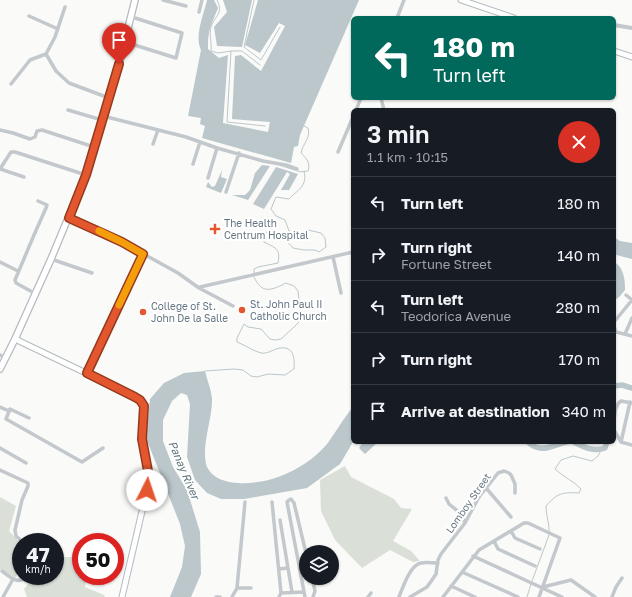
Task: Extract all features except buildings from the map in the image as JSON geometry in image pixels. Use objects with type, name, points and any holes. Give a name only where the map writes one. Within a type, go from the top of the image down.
[{"type":"main road","points":[[0,369],[3,356],[15,339],[36,294],[86,175],[136,0]]},
{"type":"main road","points":[[461,0],[508,16]]},
{"type":"main road","points":[[616,53],[632,57]]},
{"type":"main road","points":[[15,339],[135,397],[140,400],[144,406],[142,439],[148,471],[147,485],[122,597]]},
{"type":"street","points":[[163,0],[186,6]]},
{"type":"street","points":[[199,12],[202,0]]},
{"type":"street","points":[[397,16],[404,0]]},
{"type":"street","points":[[11,84],[30,60],[46,54],[58,29],[65,7]]},
{"type":"street","points":[[29,16],[58,29]]},
{"type":"street","points":[[125,42],[176,58],[182,33],[132,17]]},
{"type":"street","points":[[616,25],[632,28]]},
{"type":"street","points":[[46,54],[56,71],[68,83],[109,98]]},
{"type":"street","points":[[68,110],[186,137],[217,148],[297,169]]},
{"type":"street","points":[[338,152],[351,122]]},
{"type":"street","points":[[0,136],[2,131],[30,139],[34,137],[37,131],[42,130],[94,147]]},
{"type":"street","points":[[153,144],[158,130]]},
{"type":"street","points":[[193,164],[200,142]]},
{"type":"street","points":[[208,178],[217,148]]},
{"type":"street","points":[[24,177],[0,169],[11,152],[86,175]]},
{"type":"street","points":[[226,192],[239,153]]},
{"type":"street","points":[[36,294],[16,283],[18,271],[47,205],[38,201]]},
{"type":"street","points":[[69,218],[122,242],[178,273],[199,288],[234,306]]},
{"type":"street","points":[[199,288],[351,252]]},
{"type":"street","points":[[87,373],[143,254]]},
{"type":"street","points":[[333,257],[341,293]]},
{"type":"street","points":[[51,259],[92,273]]},
{"type":"street","points":[[0,262],[18,271]]},
{"type":"street","points":[[616,320],[632,300],[626,295]]},
{"type":"street","points":[[624,334],[632,318]]},
{"type":"street","points":[[616,332],[632,336]]},
{"type":"street","points":[[616,407],[621,401],[631,402],[621,442]]},
{"type":"street","points":[[0,407],[9,411],[10,409],[29,418]]},
{"type":"street","points":[[9,411],[6,419],[82,462],[103,448]]},
{"type":"street","points":[[616,433],[621,442],[632,445]]},
{"type":"street","points":[[0,448],[26,462]]},
{"type":"street","points":[[0,470],[28,484],[22,500],[16,533]]},
{"type":"street","name":"Lomboy Street","points":[[410,597],[427,587],[436,574],[438,563],[445,548],[465,524],[480,497],[498,473],[504,471],[511,475],[515,484],[516,493]]},
{"type":"street","points":[[486,488],[511,516]]},
{"type":"street","points":[[446,498],[449,504],[460,513],[465,524]]},
{"type":"street","points":[[299,566],[287,502],[289,500],[294,503],[304,545]]},
{"type":"street","points":[[232,597],[237,588],[245,502]]},
{"type":"street","points":[[272,502],[281,593],[279,597]]},
{"type":"street","points":[[280,520],[292,592]]},
{"type":"street","points":[[443,597],[479,550],[524,523],[560,538],[539,597]]},
{"type":"street","points":[[511,531],[515,538],[540,549]]},
{"type":"street","points":[[276,536],[282,535]]},
{"type":"street","points":[[494,541],[498,549],[535,566]]},
{"type":"street","points":[[473,556],[562,597]]},
{"type":"street","points":[[399,597],[409,575],[416,565],[422,563],[438,563]]},
{"type":"street","points":[[279,569],[288,568]]},
{"type":"street","points":[[2,571],[12,578]]},
{"type":"street","points":[[462,572],[518,597]]},
{"type":"street","points":[[614,596],[616,587],[622,578]]},
{"type":"street","points":[[543,588],[571,580],[596,597]]},
{"type":"street","points":[[3,597],[12,581]]},
{"type":"street","points":[[303,585],[305,597]]},
{"type":"street","points":[[313,597],[315,591],[314,585]]},
{"type":"street","points":[[451,586],[474,597]]},
{"type":"street","points":[[237,588],[251,588]]},
{"type":"street","points":[[281,593],[304,592]]},
{"type":"street","points":[[368,597],[370,593]]},
{"type":"shaded area","points":[[207,0],[214,0],[218,8],[209,32],[208,49],[219,58],[228,55],[223,123],[268,132],[270,122],[232,119],[235,56],[241,55],[261,71],[285,26],[279,23],[260,53],[245,45],[258,0],[359,0],[300,135],[298,146],[294,147],[291,163],[202,138],[205,126],[200,124],[201,118],[188,116],[201,50],[199,44],[199,32]]},
{"type":"shaded area","points":[[223,0],[252,0],[242,47],[217,46],[214,27],[227,12]]},
{"type":"shaded area","points":[[262,165],[270,166],[248,200],[232,195],[245,195],[250,190],[255,173]]},
{"type":"shaded area","points":[[276,167],[298,174],[289,190],[281,190],[290,174],[287,172],[264,209],[253,204]]},
{"type":"shaded area","points":[[222,170],[221,177],[227,179],[221,193],[206,187],[208,182],[212,187],[215,186]]},
{"type":"shaded area","points":[[616,238],[620,241],[632,243],[632,259],[616,255]]},
{"type":"shaded area","points":[[616,263],[622,270],[624,278],[625,290],[616,299]]},
{"type":"shaded area","points":[[205,371],[211,391],[212,406],[206,442],[205,459],[209,471],[220,479],[229,482],[250,483],[287,474],[309,461],[327,444],[351,410],[352,444],[340,464],[307,488],[244,499],[221,499],[207,493],[195,480],[187,457],[190,404],[187,395],[181,393],[172,401],[163,420],[163,441],[173,467],[187,490],[200,532],[201,574],[191,597],[170,597],[182,567],[185,546],[180,524],[146,438],[150,399],[164,383],[184,373]]},
{"type":"shaded area","points":[[362,444],[376,444],[365,454],[359,448]]},
{"type":"shaded area","points":[[345,466],[351,477],[394,499],[401,508],[412,509],[393,541],[411,551],[420,561],[413,562],[390,550],[362,568],[335,540],[321,511],[320,480]]},
{"type":"shaded area","points":[[0,497],[16,506],[9,531],[12,534],[12,576],[0,569]]},
{"type":"shaded area","points":[[64,557],[72,557],[72,585],[85,585],[85,587],[104,595],[105,597],[27,597],[24,589],[27,585],[64,585]]},
{"type":"waterway","points":[[217,0],[220,8],[211,27],[211,51],[218,53],[231,51],[227,122],[265,126]]},
{"type":"waterway","points":[[254,0],[244,47],[261,60],[280,27]]},
{"type":"waterway","points":[[231,51],[242,51],[260,65]]},
{"type":"waterway","points":[[279,165],[301,172],[308,171],[308,163],[301,153],[308,138],[309,132],[308,128],[304,126]]},
{"type":"waterway","points":[[254,274],[254,269],[258,267],[278,263],[278,251],[274,247],[264,242],[263,236],[266,232],[283,237],[293,248],[315,250],[319,252],[326,247],[325,238],[321,233],[308,230],[301,233],[289,231],[285,220],[276,216],[271,209],[276,197],[289,199],[301,188],[305,176],[304,171]]},
{"type":"waterway","points":[[205,371],[234,369],[243,370],[251,376],[257,377],[268,374],[285,375],[294,369],[292,352],[286,348],[261,353],[237,342],[237,338],[244,324],[248,327],[261,329],[270,339],[275,340],[281,339],[299,322],[301,316],[298,291],[294,286],[286,283],[276,288],[264,289],[260,287],[254,277]]},
{"type":"waterway","points":[[616,386],[622,385],[632,388]]},
{"type":"waterway","points":[[530,444],[537,448],[546,448],[560,444]]},
{"type":"waterway","points":[[578,444],[593,449],[605,448],[606,444]]},
{"type":"waterway","points":[[532,581],[549,535],[546,506],[554,498],[561,494],[579,493],[581,489],[555,469],[561,460],[573,456],[592,461],[598,456],[601,450]]},
{"type":"waterway","points":[[527,597],[531,584]]},
{"type":"slow traffic","points":[[99,231],[143,254],[119,305]]},
{"type":"place","name":"The Health Centrum Hospital","points":[[215,229]]},
{"type":"place","name":"St. John Paul II Catholic Church","points":[[242,310]]},
{"type":"place","name":"College of St. John De la Salle","points":[[143,312]]},
{"type":"route","points":[[119,64],[86,175],[69,218],[122,242],[143,254],[87,373],[135,397],[140,400],[144,406],[142,439],[148,471],[147,490]]},
{"type":"water label","name":"Panay River","points":[[184,470]]}]
